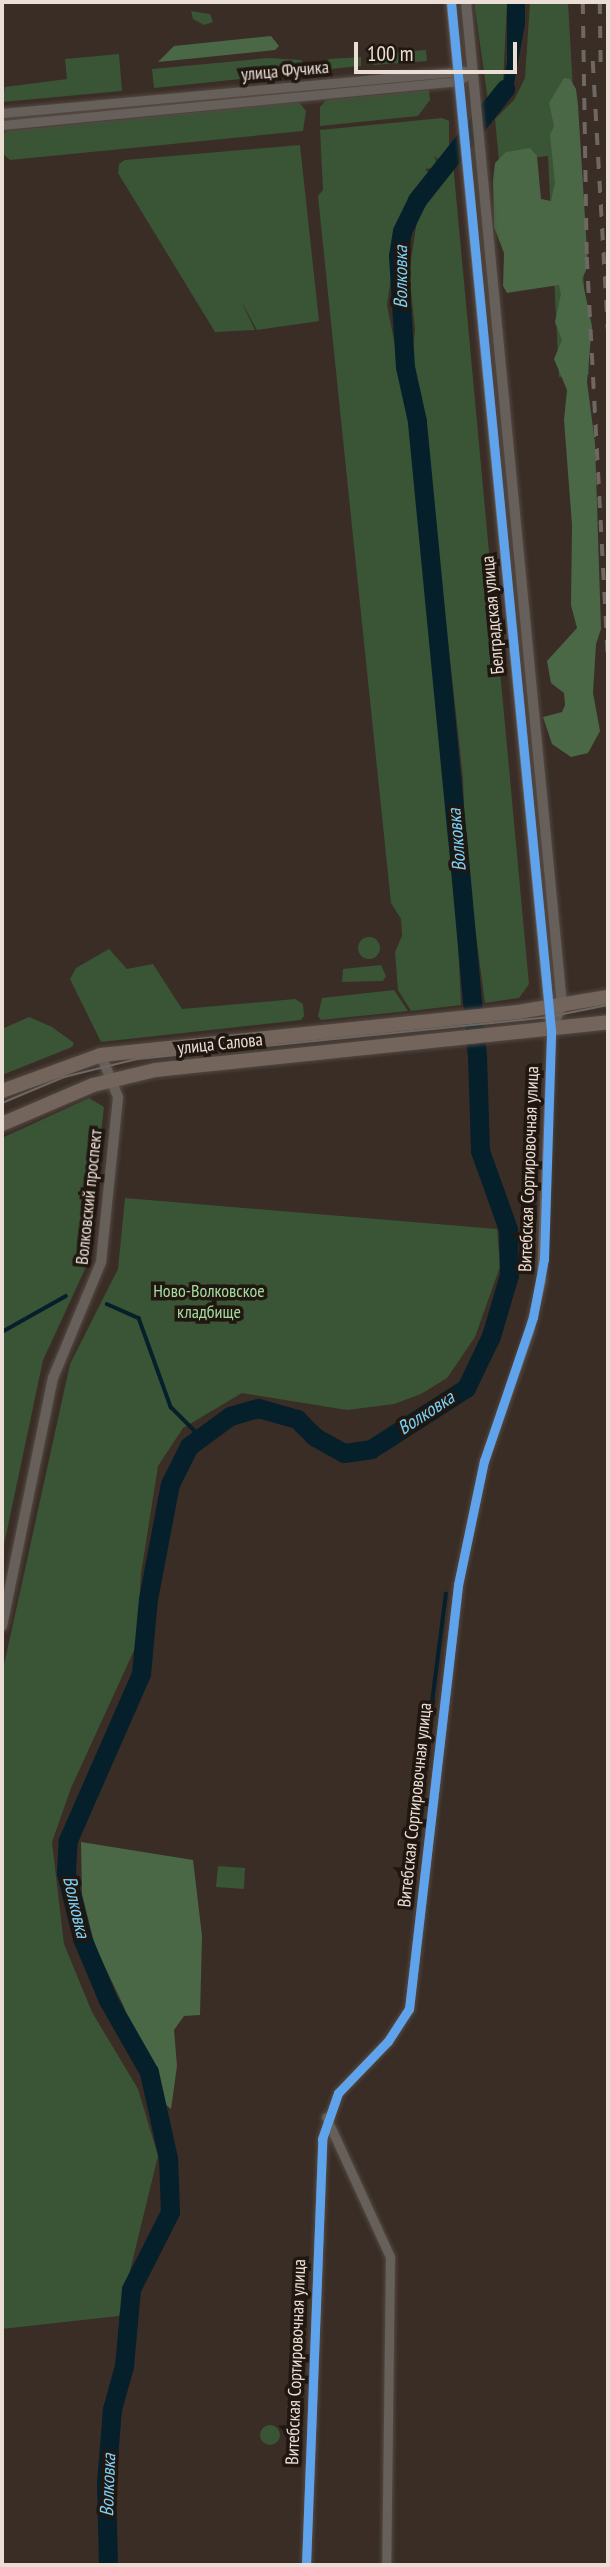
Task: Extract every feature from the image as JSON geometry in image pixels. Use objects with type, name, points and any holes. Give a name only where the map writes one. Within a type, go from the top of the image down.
[{"type":"main road","points":[[554,1007],[608,997]]},
{"type":"main road","name":"улица Салова","points":[[2,1091],[101,1055],[554,1007]]},
{"type":"main road","points":[[551,1030],[608,1023]]},
{"type":"main road","name":"улица Салова","points":[[2,1124],[114,1079],[164,1069],[551,1030]]},
{"type":"street","points":[[451,2],[457,75]]},
{"type":"street","points":[[467,2],[473,72]]},
{"type":"street","name":"улица Фучика","points":[[2,125],[473,72]]},
{"type":"street","name":"Белградская улица","points":[[473,72],[554,1007],[551,1030]]},
{"type":"street","name":"улица Фучика","points":[[2,113],[457,75]]},
{"type":"street","name":"Белградская улица","points":[[457,75],[554,1007]]},
{"type":"street","name":"Витебская Сортировочная улица","points":[[306,2565],[318,2167],[326,2117],[338,2093],[402,2023],[411,2000],[458,1585],[484,1461],[529,1332],[541,1281],[551,1030]]},
{"type":"street","name":"Волковский проспект","points":[[2,1626],[53,1378],[99,1272],[118,1097],[114,1079],[101,1055]]},
{"type":"street","points":[[326,2117],[390,2257],[386,2565]]},
{"type":"green space","points":[[474,2],[507,2],[503,84],[488,101]]},
{"type":"green space","points":[[530,2],[568,2],[589,374],[559,377],[548,156],[499,161],[495,119],[514,100],[525,78]]},
{"type":"green space","points":[[191,11],[210,14],[213,22],[204,25],[193,19]]},
{"type":"green space","points":[[271,36],[279,46],[275,50],[158,62],[174,46]]},
{"type":"green space","points":[[426,50],[427,61],[373,65],[374,54]]},
{"type":"green space","points":[[119,54],[122,91],[2,102],[5,87],[67,79],[65,59]]},
{"type":"green space","points":[[361,57],[361,66],[330,69],[326,63],[329,59]]},
{"type":"green space","points":[[268,58],[301,60],[308,72],[154,88],[152,69]]},
{"type":"green space","points":[[564,78],[570,79],[576,89],[578,105],[588,266],[582,279],[592,326],[587,382],[595,443],[601,629],[596,644],[593,693],[600,731],[588,753],[571,757],[552,744],[543,717],[562,712],[565,705],[564,693],[551,683],[547,661],[577,628],[571,605],[572,525],[564,420],[567,390],[554,359],[562,340],[555,322],[561,294],[559,285],[507,293],[503,286],[504,253],[494,227],[493,181],[495,163],[506,152],[530,148],[537,156],[541,199],[551,201],[555,183],[550,135],[554,126],[549,103]]},
{"type":"green space","points":[[429,90],[430,100],[418,116],[320,126],[320,107],[326,100]]},
{"type":"green space","points":[[299,102],[306,111],[303,131],[10,160],[2,153],[2,135],[7,131]]},
{"type":"green space","points":[[442,118],[449,121],[449,147],[439,160],[434,156],[437,163],[433,168],[425,169],[429,173],[400,218],[387,305],[410,421],[456,901],[461,1005],[411,1011],[398,990],[395,952],[402,936],[401,919],[391,903],[318,196],[323,190],[320,130]]},
{"type":"green space","points":[[300,145],[319,321],[257,330],[241,301],[255,330],[215,332],[118,173],[119,164],[125,160]]},
{"type":"green space","points":[[453,163],[529,984],[519,998],[485,1003],[466,860],[463,778],[422,404],[412,357],[415,330],[409,272],[417,221],[427,197]]},
{"type":"green space","points":[[369,937],[377,940],[380,948],[377,956],[369,959],[361,956],[358,948],[361,940]]},
{"type":"green space","points":[[109,949],[127,969],[153,964],[182,1009],[295,999],[303,1004],[304,1016],[301,1020],[101,1042],[70,979],[76,968]]},
{"type":"green space","points":[[381,965],[386,976],[383,981],[342,982],[343,969]]},
{"type":"green space","points":[[394,990],[408,1011],[321,1020],[318,1016],[322,998]]},
{"type":"green space","points":[[29,1017],[52,1027],[74,1043],[72,1047],[2,1075],[2,1029]]},
{"type":"green space","points":[[89,1098],[104,1107],[86,1267],[43,1360],[2,1554],[2,1138]]},
{"type":"green space","name":"Ново-Волковское кладбище","points":[[125,1198],[497,1229],[500,1267],[475,1337],[447,1378],[421,1394],[394,1404],[347,1410],[242,1393],[183,1428],[158,1466],[141,1574],[137,1644],[71,1788],[52,1842],[64,1944],[92,2012],[138,2089],[158,2156],[119,2316],[2,2329],[2,1674],[70,1364],[118,1269]]},
{"type":"green space","points":[[81,1842],[193,1860],[202,1936],[200,2015],[184,2016],[174,2030],[177,2066],[171,2109],[153,2094],[124,2007],[95,1946],[82,1894]]},
{"type":"green space","points":[[218,1866],[245,1868],[244,1889],[216,1887]]},
{"type":"green space","points":[[266,2425],[274,2425],[280,2435],[274,2445],[266,2445],[260,2439],[260,2431]]},
{"type":"water","points":[[507,2],[525,2],[525,24],[514,84],[491,115],[488,101],[503,84],[507,62]]},
{"type":"waterway","name":"Волковка","points":[[108,2565],[106,2483],[112,2409],[124,2366],[131,2289],[170,2212],[168,2158],[149,2072],[108,2000],[82,1938],[66,1873],[68,1840],[141,1674],[148,1599],[170,1484],[189,1446],[230,1416],[258,1408],[297,1419],[315,1437],[344,1453],[371,1449],[466,1388],[491,1336],[509,1275],[508,1229],[480,1151],[477,1056],[417,421],[405,367],[398,256],[402,231],[417,200],[505,89]]},
{"type":"waterway","points":[[2,1332],[66,1296]]},
{"type":"waterway","points":[[107,1304],[139,1318],[171,1407],[201,1437]]},
{"type":"waterway","points":[[429,1726],[446,1594]]},
{"type":"tram line","points":[[2,1103],[64,1077],[137,1059],[548,1017],[608,1005]]},
{"type":"railway","points":[[583,2],[587,257],[608,656]]},
{"type":"railway","points":[[600,2],[601,73]]},
{"type":"railway","points":[[593,61],[608,330]]},
{"type":"cycle path","points":[[306,2565],[322,2139],[338,2093],[388,2041],[409,2009],[458,1585],[484,1461],[533,1317],[544,1259],[551,1030],[451,2]]}]
